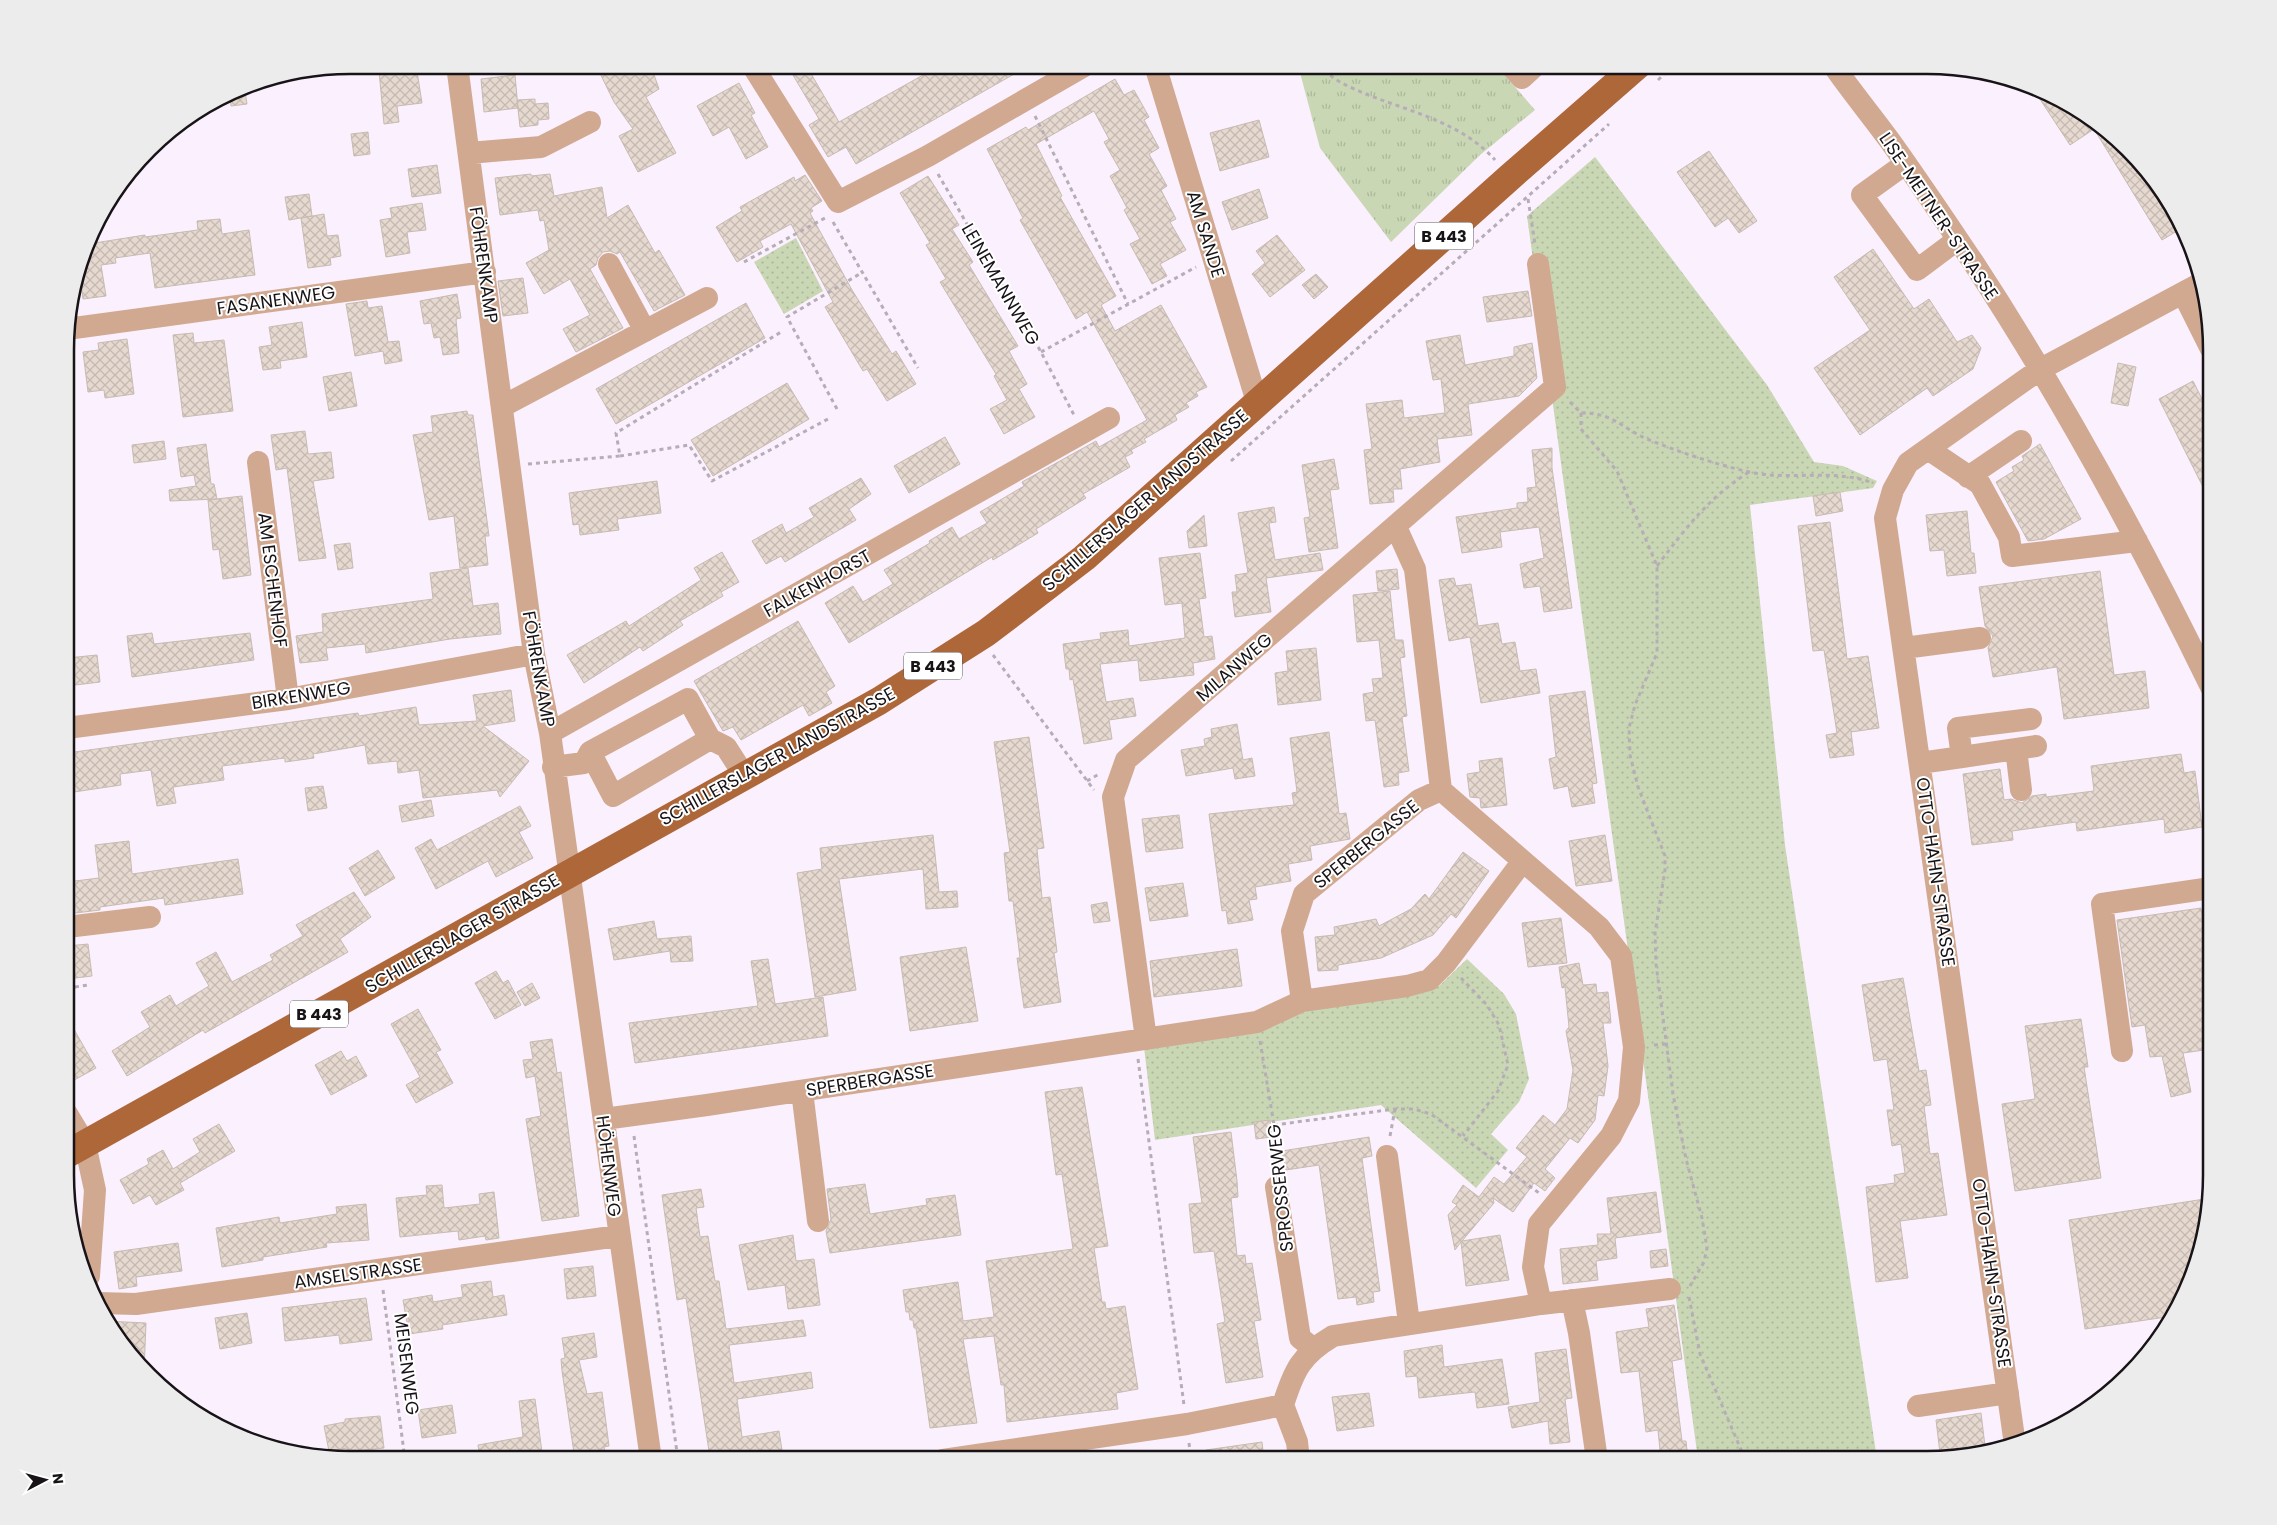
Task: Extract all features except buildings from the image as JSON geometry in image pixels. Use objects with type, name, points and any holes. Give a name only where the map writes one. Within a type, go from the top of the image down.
[{"type":"main road","name":"SCHILLERSLAGER LANDSTRASSE","points":[[569,872],[879,701],[986,633],[1084,558],[1510,177],[1645,75]]},
{"type":"main road","name":"SCHILLERSLAGER STRASSE","points":[[76,1149],[449,942],[569,872]]},
{"type":"street","name":"FÖHRENKAMP","points":[[458,74],[534,654],[550,733],[553,767],[569,872]]},
{"type":"street","points":[[758,74],[838,202],[928,156],[1070,74]]},
{"type":"street","name":"AM SANDE","points":[[1158,74],[1257,402]]},
{"type":"street","name":"LISE-MEITNER-STRASSE","points":[[1840,74],[1957,240],[2039,370],[2105,480],[2203,671]]},
{"type":"street","points":[[469,153],[541,147],[590,122]]},
{"type":"street","points":[[1905,164],[1862,196],[1917,270],[1957,240]]},
{"type":"street","points":[[609,264],[645,331]]},
{"type":"street","points":[[1538,264],[1555,387]]},
{"type":"street","name":"FASANENWEG","points":[[74,328],[485,272]]},
{"type":"street","points":[[2039,370],[2196,286]]},
{"type":"street","points":[[2183,293],[2203,331]]},
{"type":"street","points":[[502,406],[707,298]]},
{"type":"street","name":"OTTO-HAHN-STRASSE","points":[[2014,1438],[1886,518],[1893,490],[1908,463],[2039,370]]},
{"type":"street","name":"MILANWEG","points":[[1141,1039],[1113,797],[1126,760],[1555,387]]},
{"type":"street","name":"FALKENHORST","points":[[550,733],[1109,418]]},
{"type":"street","points":[[1968,477],[2021,441]]},
{"type":"street","points":[[1928,449],[1980,484],[2009,537],[2012,556],[2137,541]]},
{"type":"street","name":"AM ESCHENHOF","points":[[258,462],[288,699]]},
{"type":"street","points":[[1396,527],[1415,569],[1441,790],[1599,927],[1621,956],[1634,1047],[1630,1101],[1611,1136],[1549,1200],[1539,1224],[1533,1267],[1541,1304]]},
{"type":"street","points":[[1904,648],[1980,638]]},
{"type":"street","name":"BIRKENWEG","points":[[74,727],[288,699],[534,654]]},
{"type":"street","points":[[553,767],[584,763],[590,752],[688,699],[710,739],[726,747],[744,775]]},
{"type":"street","points":[[1962,756],[1958,728],[2031,718]]},
{"type":"street","points":[[590,752],[612,796],[710,739]]},
{"type":"street","points":[[1920,762],[2026,748],[2021,790]]},
{"type":"street","name":"SPERBERGASSE","points":[[604,1119],[1257,1022],[1302,1001],[1292,931],[1304,894],[1419,800],[1441,790]]},
{"type":"street","points":[[1302,1001],[1407,986],[1429,980],[1446,963],[1522,862]]},
{"type":"street","name":"HÖHENWEG","points":[[569,872],[604,1119],[618,1236],[650,1451]]},
{"type":"street","points":[[2122,1051],[2102,904],[2203,889]]},
{"type":"street","points":[[74,926],[150,917]]},
{"type":"street","points":[[802,1091],[818,1221]]},
{"type":"street","points":[[76,1149],[95,1190],[90,1268]]},
{"type":"street","points":[[1387,1156],[1409,1323]]},
{"type":"street","name":"SPROSSERWEG","points":[[1276,1186],[1300,1338],[1313,1348]]},
{"type":"street","name":"AMSELSTRASSE","points":[[104,1302],[136,1304],[381,1271],[618,1236]]},
{"type":"street","points":[[1298,1451],[1297,1442],[1283,1405],[1290,1380],[1313,1348],[1333,1336],[1541,1304],[1670,1289]]},
{"type":"street","points":[[1572,1300],[1580,1333],[1596,1451]]},
{"type":"street","points":[[1918,1406],[2008,1394]]},
{"type":"street","points":[[1004,1451],[1187,1424],[1283,1405]]},
{"type":"path","points":[[1330,74],[1339,81],[1437,120],[1471,139],[1491,156],[1528,198],[1538,264]]},
{"type":"path","points":[[1026,98],[1128,304]]},
{"type":"path","points":[[1528,198],[1615,118]]},
{"type":"path","name":"LEINEMANNWEG","points":[[928,156],[1041,352],[1213,257]]},
{"type":"path","points":[[744,262],[830,215],[918,368]]},
{"type":"path","points":[[837,409],[787,317],[863,272]]},
{"type":"path","points":[[620,456],[616,433],[782,332]]},
{"type":"path","points":[[1041,352],[1084,433]]},
{"type":"path","points":[[1555,387],[1581,413],[1599,413],[1638,435],[1666,447],[1749,472],[1776,475],[1825,474],[1858,477],[1893,490]]},
{"type":"path","points":[[1581,413],[1581,429],[1617,471],[1657,566],[1657,653],[1635,705],[1629,728],[1630,755],[1638,787],[1665,856],[1665,870],[1654,933],[1656,964],[1673,1094],[1686,1159],[1702,1218],[1707,1248],[1704,1262],[1689,1287],[1692,1320],[1700,1354],[1741,1451]]},
{"type":"path","points":[[510,466],[620,456],[689,445],[712,481],[828,419]]},
{"type":"path","points":[[1657,566],[1704,506],[1749,472]]},
{"type":"path","points":[[992,653],[1087,781]]},
{"type":"path","points":[[1446,963],[1487,1005],[1499,1024],[1508,1065],[1498,1091],[1463,1136]]},
{"type":"path","points":[[74,987],[89,985]]},
{"type":"path","name":"SPROSSERWEG","points":[[1257,1022],[1274,1125],[1276,1186]]},
{"type":"path","points":[[1141,1039],[1152,1164],[1190,1451]]},
{"type":"path","points":[[1274,1125],[1394,1109],[1414,1109],[1431,1114],[1549,1200]]},
{"type":"path","points":[[1387,1156],[1394,1109]]},
{"type":"path","points":[[632,1115],[677,1451]]},
{"type":"path","name":"MEISENWEG","points":[[381,1271],[404,1451]]},
{"type":"green space","points":[[1300,74],[1504,74],[1535,110],[1480,155],[1391,242],[1320,148]]},
{"type":"green space","points":[[1595,157],[1767,385],[1814,462],[1843,466],[1877,481],[1873,488],[1750,505],[1785,845],[1876,1451],[1697,1451],[1527,216]]},
{"type":"green space","points":[[796,238],[823,291],[784,314],[754,262]]},
{"type":"green space","points":[[1467,959],[1504,994],[1516,1014],[1529,1079],[1519,1102],[1491,1134],[1508,1150],[1476,1188],[1381,1105],[1155,1140],[1144,1047],[1279,1016],[1439,986]]}]
